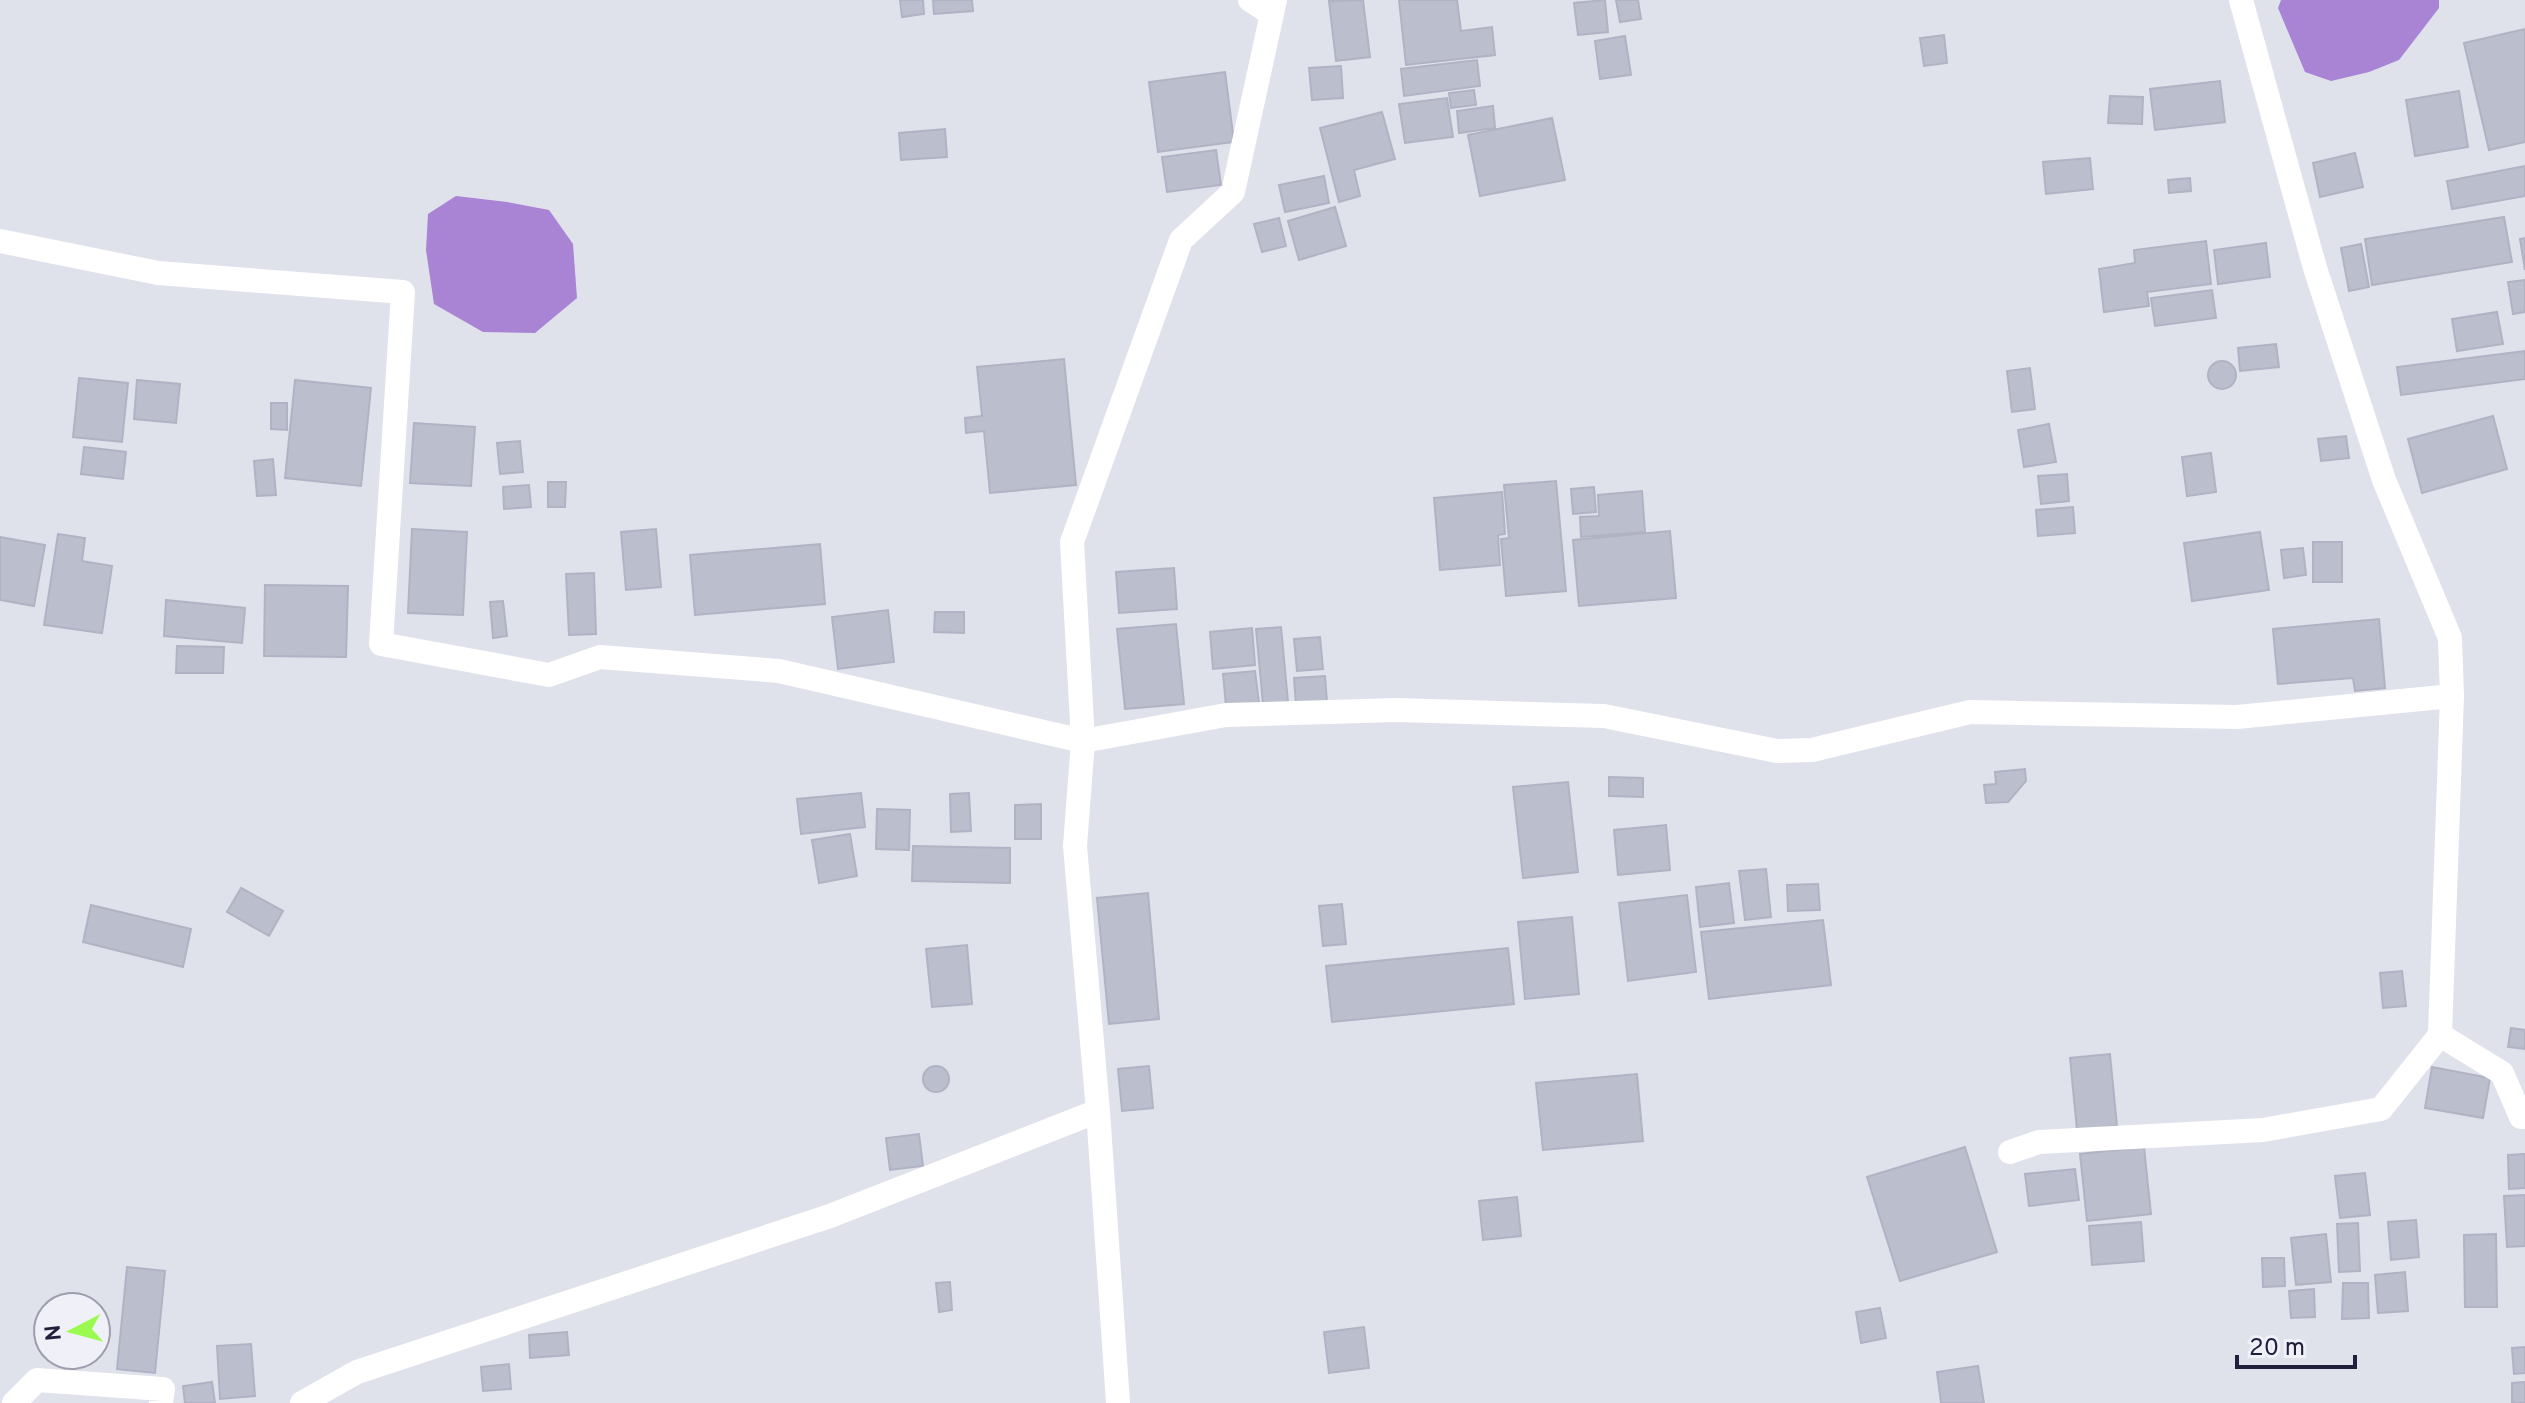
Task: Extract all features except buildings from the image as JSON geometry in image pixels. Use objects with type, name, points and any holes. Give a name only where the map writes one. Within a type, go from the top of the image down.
[{"type":"street","points":[[2010,1152],[2039,1142],[2263,1130],[2381,1109],[2440,1035],[2452,696],[2450,638],[2384,480],[2364,420],[2315,268],[2241,0]]},
{"type":"street","points":[[1118,1403],[1098,1111],[1075,846],[1083,741],[1072,542],[1181,240],[1233,192],[1265,4]]},
{"type":"street","points":[[0,241],[158,273],[403,292],[381,644],[549,675],[600,657],[779,671],[1083,741],[1226,715],[1397,710],[1604,716],[1777,751],[1812,750],[1970,712],[2237,717],[2452,696]]},
{"type":"street","points":[[2440,1035],[2502,1073],[2521,1117],[2525,1117]]},
{"type":"street","points":[[302,1403],[357,1372],[830,1216],[1098,1111]]},
{"type":"street","points":[[14,1403],[37,1380],[163,1389],[161,1403]]},
{"type":"shaded area","points":[[2281,0],[2439,0],[2439,8],[2399,60],[2369,72],[2331,81],[2305,72],[2278,8]]},
{"type":"shaded area","points":[[456,196],[549,210],[573,244],[577,298],[535,333],[483,332],[434,304],[426,250],[428,214]]}]
